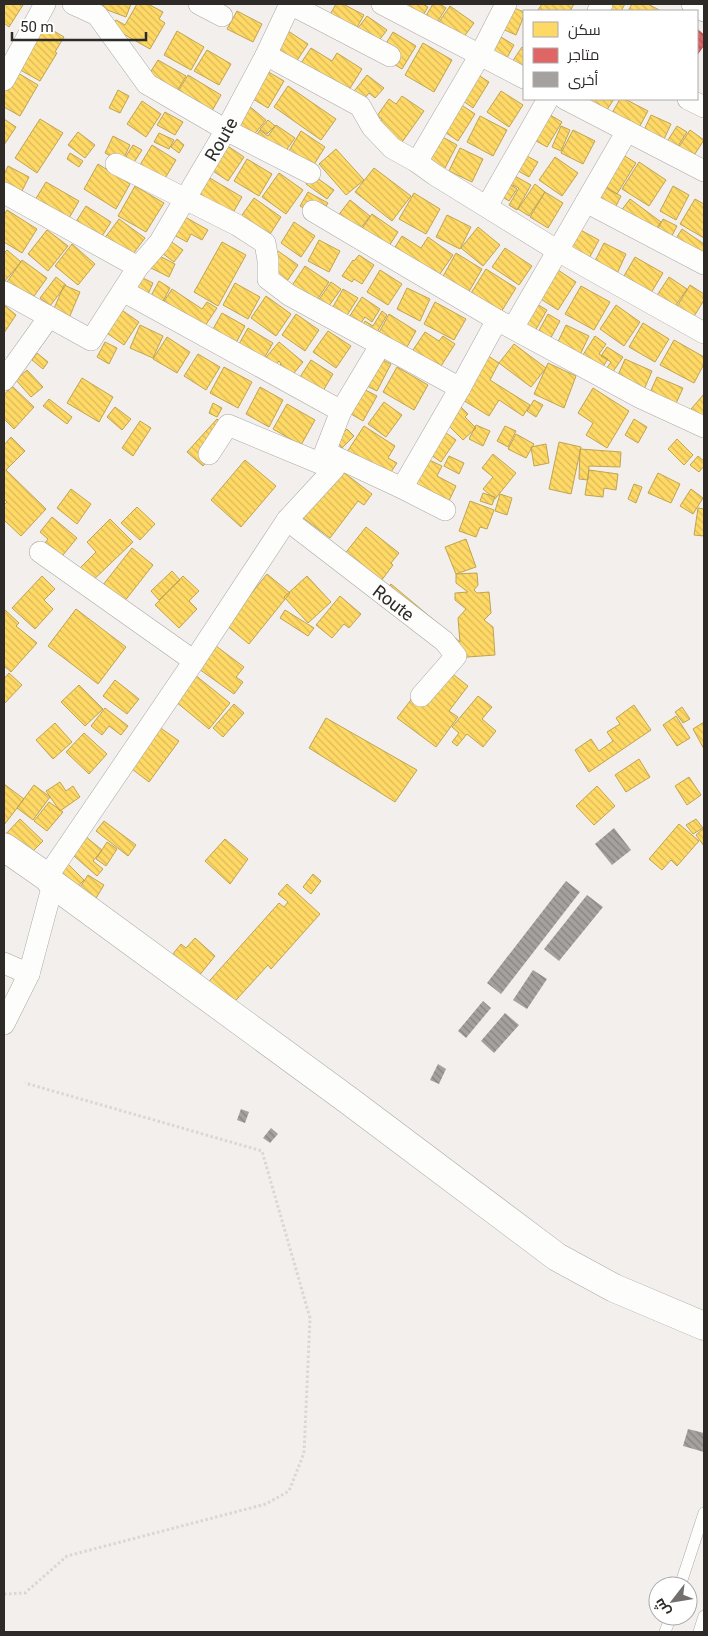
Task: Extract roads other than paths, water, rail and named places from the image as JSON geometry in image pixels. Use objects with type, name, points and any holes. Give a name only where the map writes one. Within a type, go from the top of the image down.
[{"type":"street","points":[[4,80],[45,4]]},
{"type":"street","points":[[73,4],[97,15],[147,84],[226,130],[310,173]]},
{"type":"street","points":[[199,4],[222,16]]},
{"type":"street","points":[[290,4],[390,56]]},
{"type":"street","name":"Route","points":[[49,317],[91,340],[138,267],[159,243],[226,130],[266,55],[290,4]]},
{"type":"street","points":[[385,4],[523,77]]},
{"type":"street","points":[[417,162],[480,55],[506,4]]},
{"type":"street","points":[[692,4],[704,11]]},
{"type":"street","points":[[266,55],[360,106],[372,127],[392,148],[558,251],[704,333]]},
{"type":"street","points":[[487,206],[547,100]]},
{"type":"street","points":[[567,100],[704,171]]},
{"type":"street","points":[[690,100],[704,107]]},
{"type":"street","points":[[402,488],[460,388],[558,251],[626,131]]},
{"type":"street","points":[[116,164],[237,225],[265,243],[268,260],[268,279],[288,295],[460,388]]},
{"type":"street","points":[[4,193],[138,267]]},
{"type":"street","points":[[586,202],[704,264]]},
{"type":"street","points":[[313,210],[505,324],[641,398],[704,428]]},
{"type":"street","points":[[124,290],[341,411]]},
{"type":"street","points":[[4,292],[49,317],[4,380]]},
{"type":"street","points":[[380,346],[341,411],[325,452],[445,510]]},
{"type":"street","points":[[4,1024],[29,974],[50,881],[287,520],[334,469],[228,425],[209,454]]},
{"type":"street","name":"Route","points":[[287,520],[444,641],[456,656],[421,696]]},
{"type":"street","points":[[40,552],[194,662]]},
{"type":"street","points":[[4,847],[348,1100],[557,1257],[614,1288],[696,1319]]},
{"type":"street","points":[[4,963],[29,974]]},
{"type":"lane","points":[[683,1576],[704,1512]]},
{"type":"lane","points":[[699,1632],[704,1616]]}]
